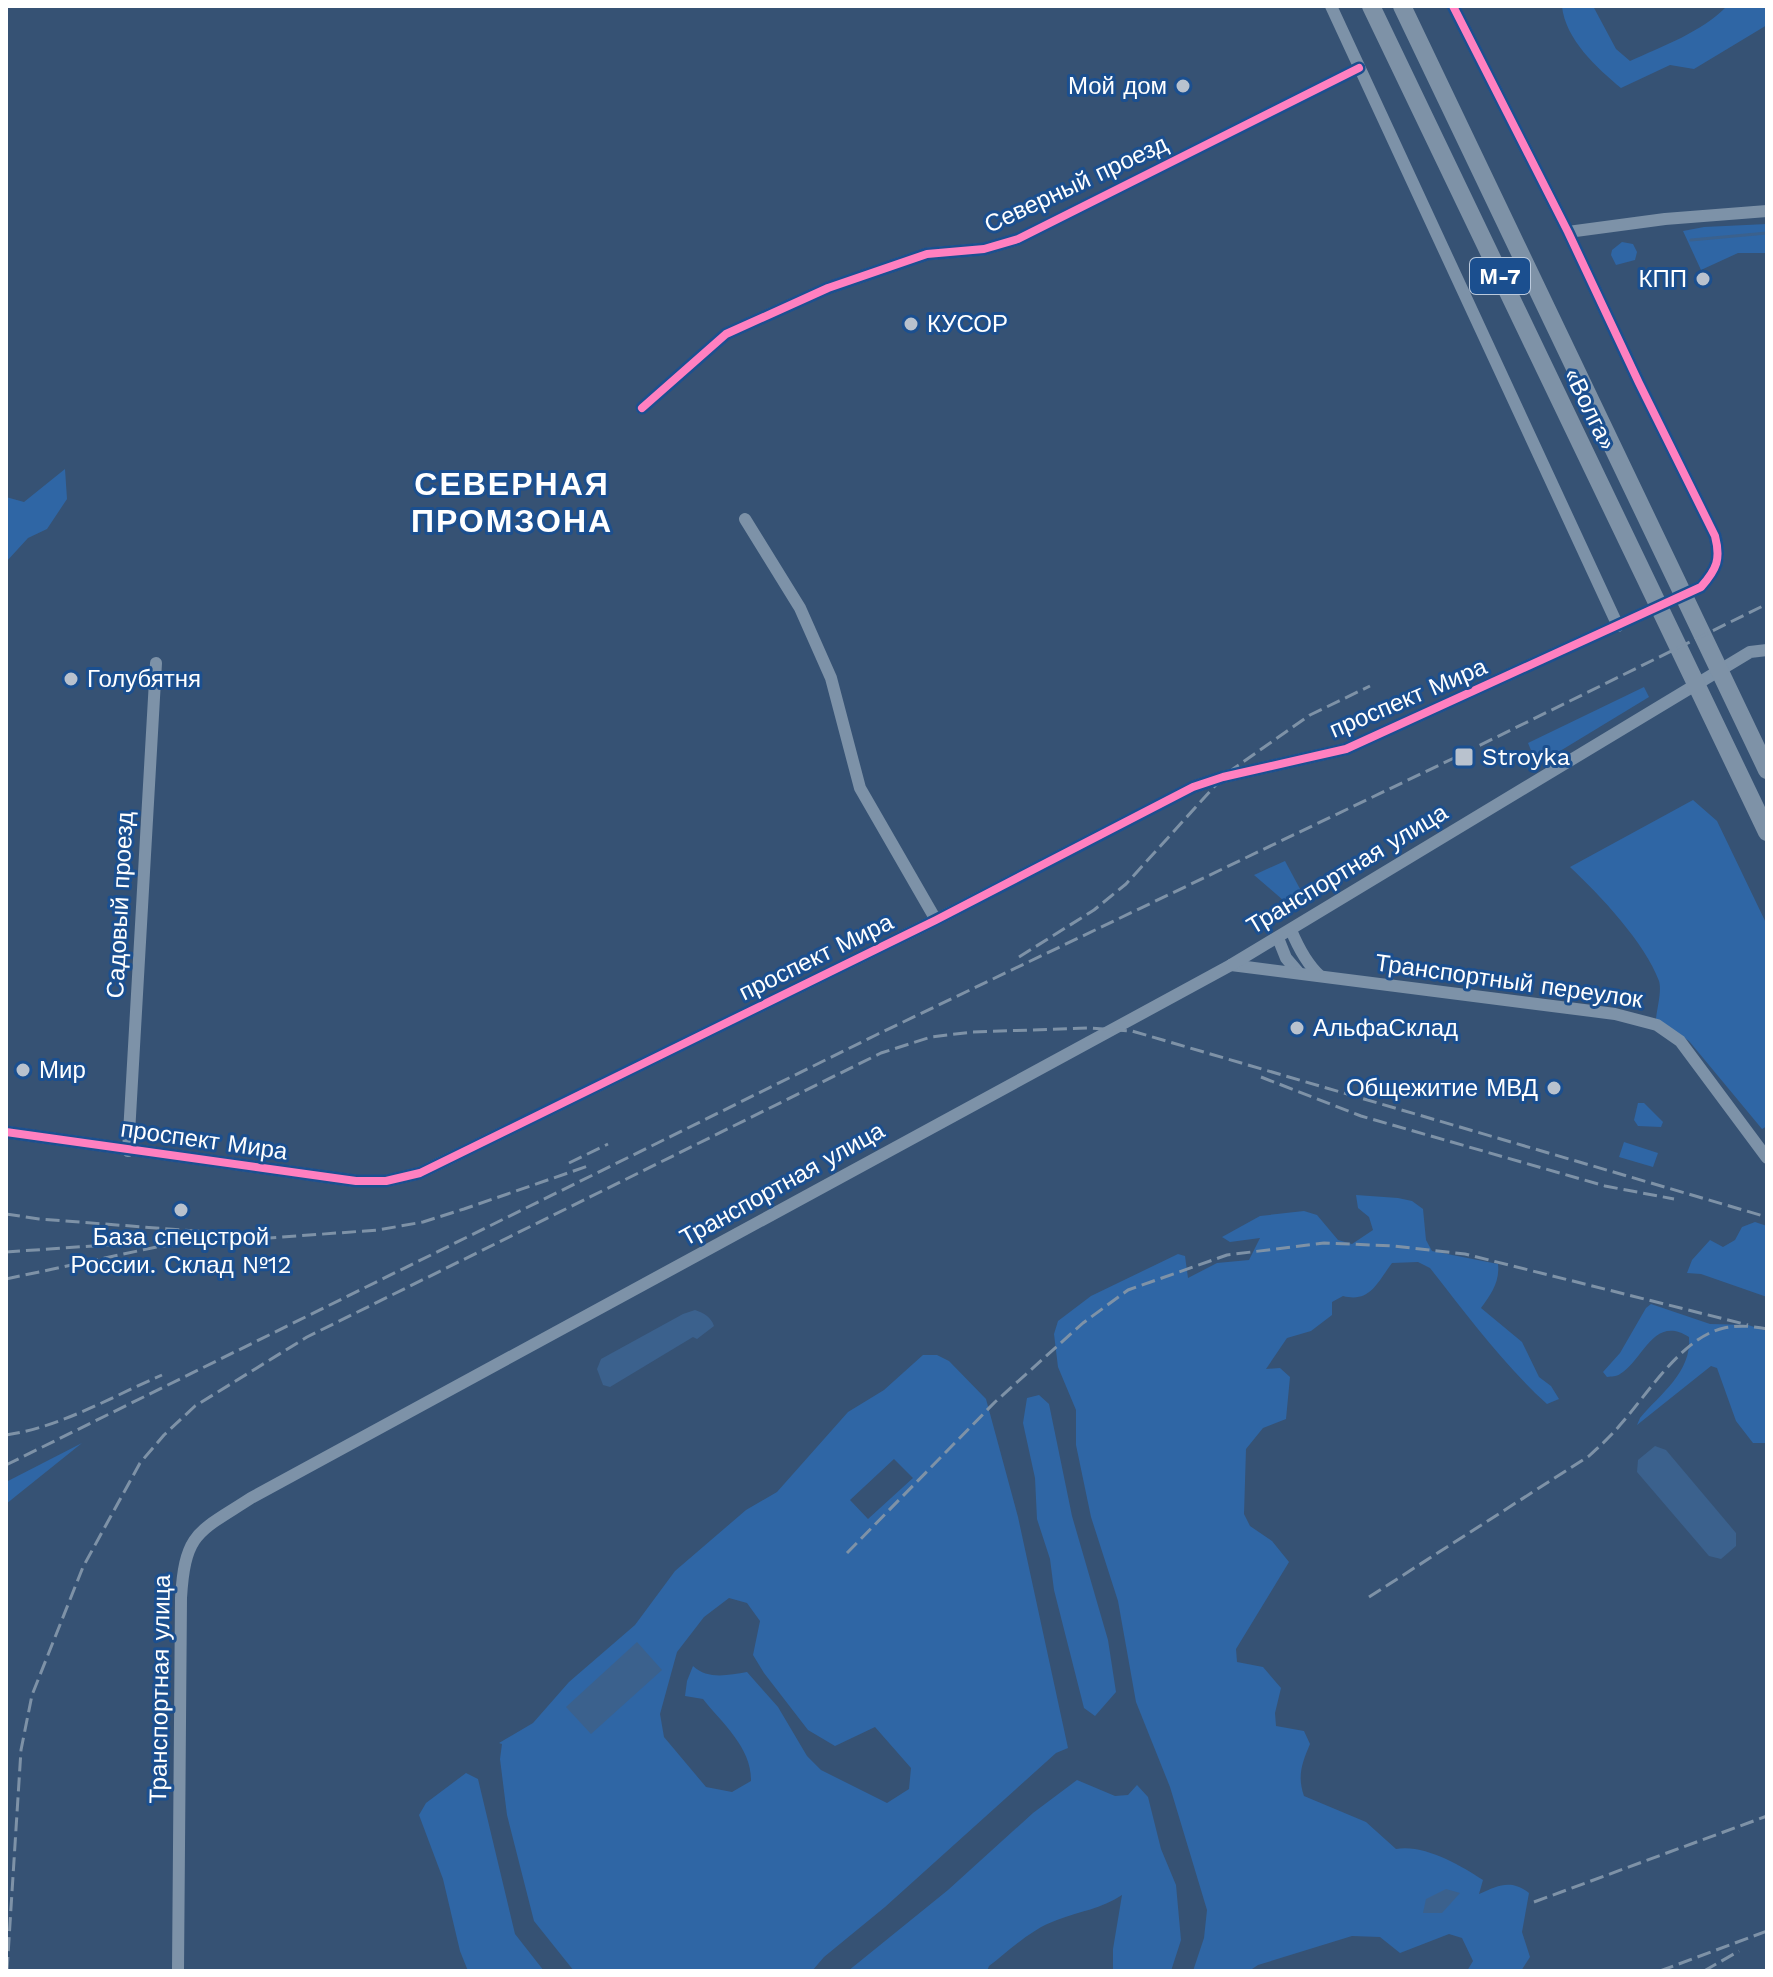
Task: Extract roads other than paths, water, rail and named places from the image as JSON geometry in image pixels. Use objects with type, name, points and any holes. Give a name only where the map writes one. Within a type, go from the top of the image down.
[{"type":"highway","name":"«Волга»","points":[[1371,6],[1767,832]]},
{"type":"highway","name":"«Волга»","points":[[1402,6],[1767,770]]},
{"type":"street","points":[[1331,6],[1618,626]]},
{"type":"street","name":"проспект Мира","points":[[6,1132],[356,1181],[386,1181],[420,1173],[936,920],[1193,787],[1223,777],[1346,749],[1701,587],[1717,567],[1715,536],[1568,232],[1453,6]]},
{"type":"street","name":"Северный проезд","points":[[642,408],[726,334],[828,288],[927,254],[984,249],[1018,239],[1359,68]]},
{"type":"street","points":[[1568,232],[1665,219],[1767,211]]},
{"type":"street","points":[[745,519],[800,608],[831,678],[860,788],[936,920]]},
{"type":"street","name":"Транспортная улица","points":[[178,1971],[181,1598],[187,1553],[199,1532],[251,1498],[1231,965],[1664,702],[1750,652],[1767,650]]},
{"type":"street","name":"Садовый проезд","points":[[128,1151],[156,663]]},
{"type":"street","points":[[1291,930],[1311,969],[1320,976]]},
{"type":"street","points":[[1278,938],[1286,958],[1298,972]]},
{"type":"street","name":"Транспортный переулок","points":[[1231,965],[1615,1014],[1657,1025],[1680,1041],[1767,1158]]},
{"type":"waterway","points":[[1691,240],[1767,233]]},
{"type":"railway","points":[[6,1465],[876,1035],[1767,604]]},
{"type":"railway","points":[[1019,957],[1094,910],[1126,884],[1233,769],[1310,715],[1370,686]]},
{"type":"railway","points":[[7,1971],[21,1750],[32,1695],[83,1567],[140,1463],[164,1435],[195,1406],[307,1337],[881,1053],[931,1037],[973,1032],[1089,1028],[1132,1031],[1767,1217]]},
{"type":"railway","points":[[1261,1077],[1361,1116],[1605,1186],[1674,1199]]},
{"type":"railway","points":[[569,1163],[608,1144]]},
{"type":"railway","points":[[6,1279],[161,1246],[378,1230],[423,1222],[588,1166]]},
{"type":"railway","points":[[6,1214],[209,1232]]},
{"type":"railway","points":[[847,1553],[995,1402],[1083,1323],[1128,1290],[1227,1255],[1324,1243],[1394,1246],[1465,1254],[1748,1325]]},
{"type":"railway","points":[[6,1252],[121,1244]]},
{"type":"railway","points":[[1369,1597],[1589,1456],[1617,1429],[1666,1369],[1694,1343],[1724,1328],[1746,1326],[1767,1329]]},
{"type":"railway","points":[[6,1435],[66,1418],[162,1375]]},
{"type":"railway","points":[[1534,1902],[1767,1816]]},
{"type":"railway","points":[[1660,1971],[1767,1931]]},
{"type":"railway","points":[[1704,1971],[1739,1951]]},
{"type":"place","name":"Мой дом","points":[[1183,86]]},
{"type":"place","name":"КПП","points":[[1703,279]]},
{"type":"place","name":"КУСОР","points":[[911,324]]},
{"type":"place","name":"Голубятня","points":[[71,679]]},
{"type":"place","name":"Stroyka","points":[[1464,757]]},
{"type":"place","name":"АльфаСклад","points":[[1297,1028]]},
{"type":"place","name":"Мир","points":[[23,1070]]},
{"type":"place","name":"Общежитие МВД","points":[[1554,1088]]},
{"type":"place","name":"База спецстрой России. Склад №12","points":[[181,1210]]},
{"type":"district","name":"СЕВЕРНАЯ ПРОМЗОНА","points":[[512,502]]}]
